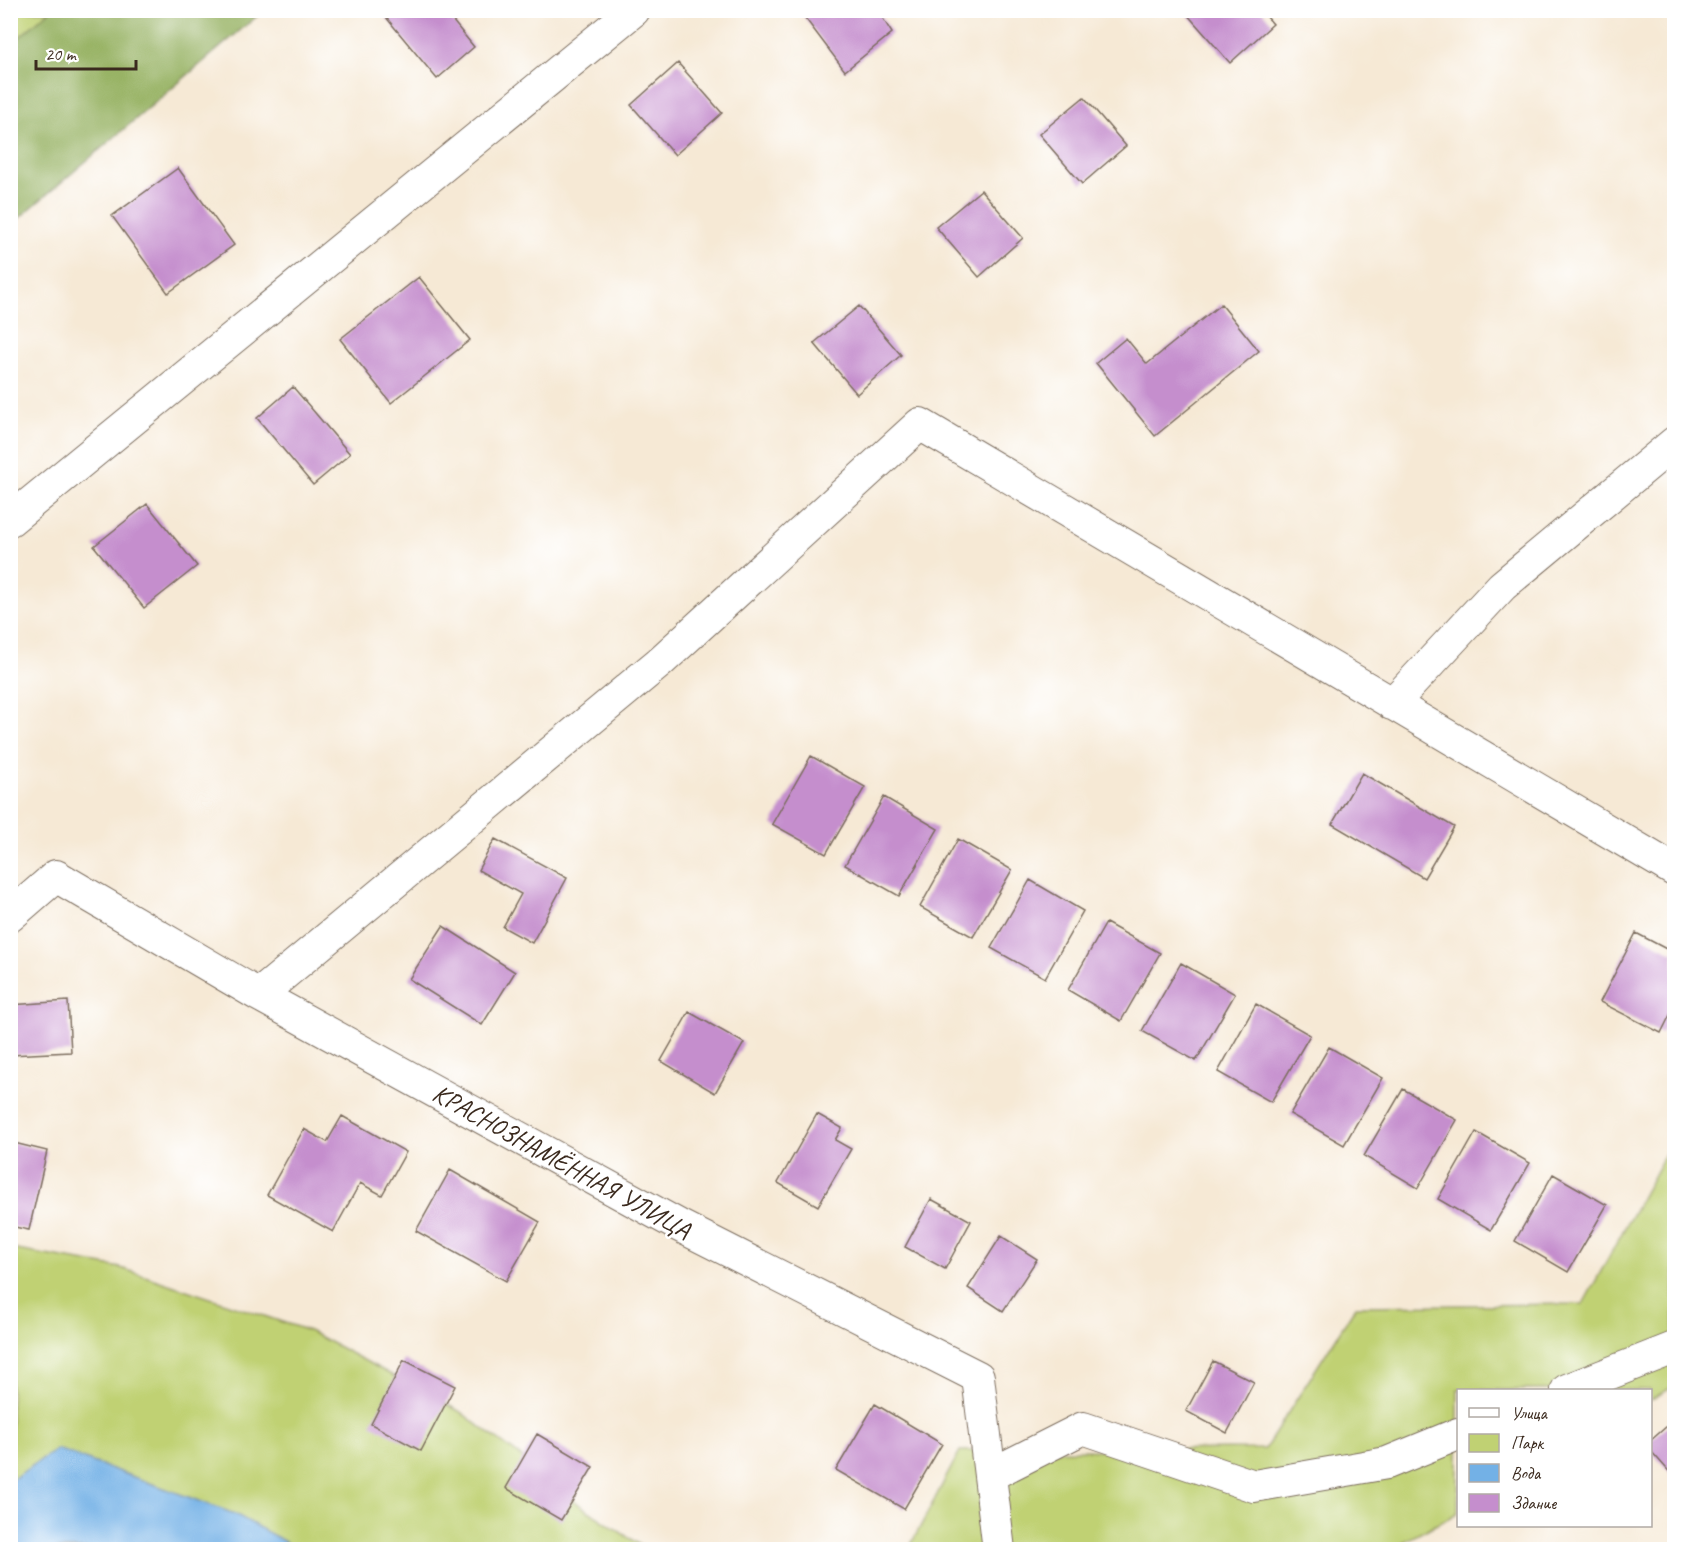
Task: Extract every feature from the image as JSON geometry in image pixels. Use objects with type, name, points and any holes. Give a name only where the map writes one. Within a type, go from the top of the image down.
[{"type":"street","points":[[10,520],[634,10]]},
{"type":"street","points":[[259,996],[660,662],[920,424],[1674,870]]},
{"type":"street","points":[[1392,704],[1502,586],[1674,443]]},
{"type":"street","name":"КРАСНОЗНАМЁННАЯ УЛИЦА","points":[[10,916],[56,876],[259,996],[680,1226],[978,1377],[999,1550]]},
{"type":"street","points":[[1570,1389],[1674,1348]]},
{"type":"street","points":[[990,1475],[1083,1428],[1254,1486],[1387,1463],[1457,1434]]},
{"type":"green space","points":[[51,10],[263,11],[11,225],[11,44]]},
{"type":"green space","points":[[11,11],[51,11],[11,44]]},
{"type":"green space","points":[[1674,1138],[1674,1386],[1652,1399],[1652,1389],[1457,1389],[1457,1513],[1452,1516],[1390,1549],[908,1550],[960,1451],[1265,1449],[1356,1306],[1583,1304]]},
{"type":"green space","points":[[11,1249],[121,1268],[309,1331],[459,1411],[536,1468],[581,1506],[646,1549],[11,1550]]},
{"type":"water","points":[[57,1449],[235,1514],[298,1549],[11,1549],[11,1480]]},
{"type":"building","points":[[380,10],[444,10],[474,47],[437,79]]},
{"type":"building","points":[[799,10],[885,10],[880,14],[892,33],[845,71]]},
{"type":"building","points":[[1190,10],[1261,10],[1273,24],[1230,63],[1186,13]]},
{"type":"building","points":[[678,63],[722,113],[675,155],[631,105]]},
{"type":"building","points":[[1084,97],[1126,146],[1082,184],[1039,134]]},
{"type":"building","points":[[178,168],[234,245],[168,293],[112,216]]},
{"type":"building","points":[[981,190],[1023,238],[979,277],[936,227]]},
{"type":"building","points":[[419,277],[470,340],[391,403],[340,339]]},
{"type":"building","points":[[1221,304],[1259,351],[1155,436],[1096,363],[1126,338],[1147,364]]},
{"type":"building","points":[[859,306],[901,355],[857,394],[814,343]]},
{"type":"building","points":[[293,387],[350,454],[313,485],[257,418]]},
{"type":"building","points":[[147,504],[197,566],[144,608],[94,546]]},
{"type":"building","points":[[811,756],[865,787],[826,854],[772,824]]},
{"type":"building","points":[[1362,773],[1454,827],[1424,878],[1332,824]]},
{"type":"building","points":[[884,797],[938,829],[899,896],[845,865]]},
{"type":"building","points":[[495,839],[567,878],[532,943],[503,927],[521,894],[478,870]]},
{"type":"building","points":[[958,839],[1012,870],[973,937],[920,907]]},
{"type":"building","points":[[1030,880],[1083,911],[1045,978],[991,948]]},
{"type":"building","points":[[1106,923],[1160,953],[1121,1021],[1068,990]]},
{"type":"building","points":[[443,926],[515,972],[482,1025],[409,979]]},
{"type":"building","points":[[1636,933],[1674,953],[1674,1010],[1661,1033],[1600,1002]]},
{"type":"building","points":[[1181,963],[1235,994],[1196,1061],[1142,1031]]},
{"type":"building","points":[[68,1001],[71,1052],[10,1055],[10,1005]]},
{"type":"building","points":[[1256,1004],[1310,1035],[1271,1102],[1218,1072]]},
{"type":"building","points":[[689,1012],[744,1043],[715,1093],[661,1061]]},
{"type":"building","points":[[1329,1047],[1383,1078],[1344,1145],[1290,1114]]},
{"type":"building","points":[[1403,1089],[1457,1120],[1418,1188],[1364,1156]]},
{"type":"building","points":[[817,1114],[842,1128],[835,1140],[851,1149],[818,1206],[778,1183]]},
{"type":"building","points":[[342,1116],[406,1152],[382,1195],[360,1183],[333,1232],[267,1195],[304,1129],[327,1142]]},
{"type":"building","points":[[1476,1132],[1530,1163],[1491,1230],[1438,1199]]},
{"type":"building","points":[[10,1142],[47,1151],[29,1230],[10,1226]]},
{"type":"building","points":[[450,1170],[540,1222],[506,1281],[416,1231]]},
{"type":"building","points":[[1553,1174],[1607,1205],[1568,1272],[1515,1241]]},
{"type":"building","points":[[931,1199],[971,1221],[945,1269],[905,1247]]},
{"type":"building","points":[[1001,1236],[1037,1259],[1003,1311],[968,1288]]},
{"type":"building","points":[[404,1360],[455,1386],[421,1451],[371,1424]]},
{"type":"building","points":[[1213,1361],[1254,1382],[1227,1433],[1186,1411]]},
{"type":"building","points":[[875,1404],[942,1444],[904,1509],[836,1470]]},
{"type":"building","points":[[1674,1420],[1674,1477],[1652,1452],[1652,1439]]},
{"type":"building","points":[[537,1434],[593,1467],[561,1520],[506,1488]]}]
